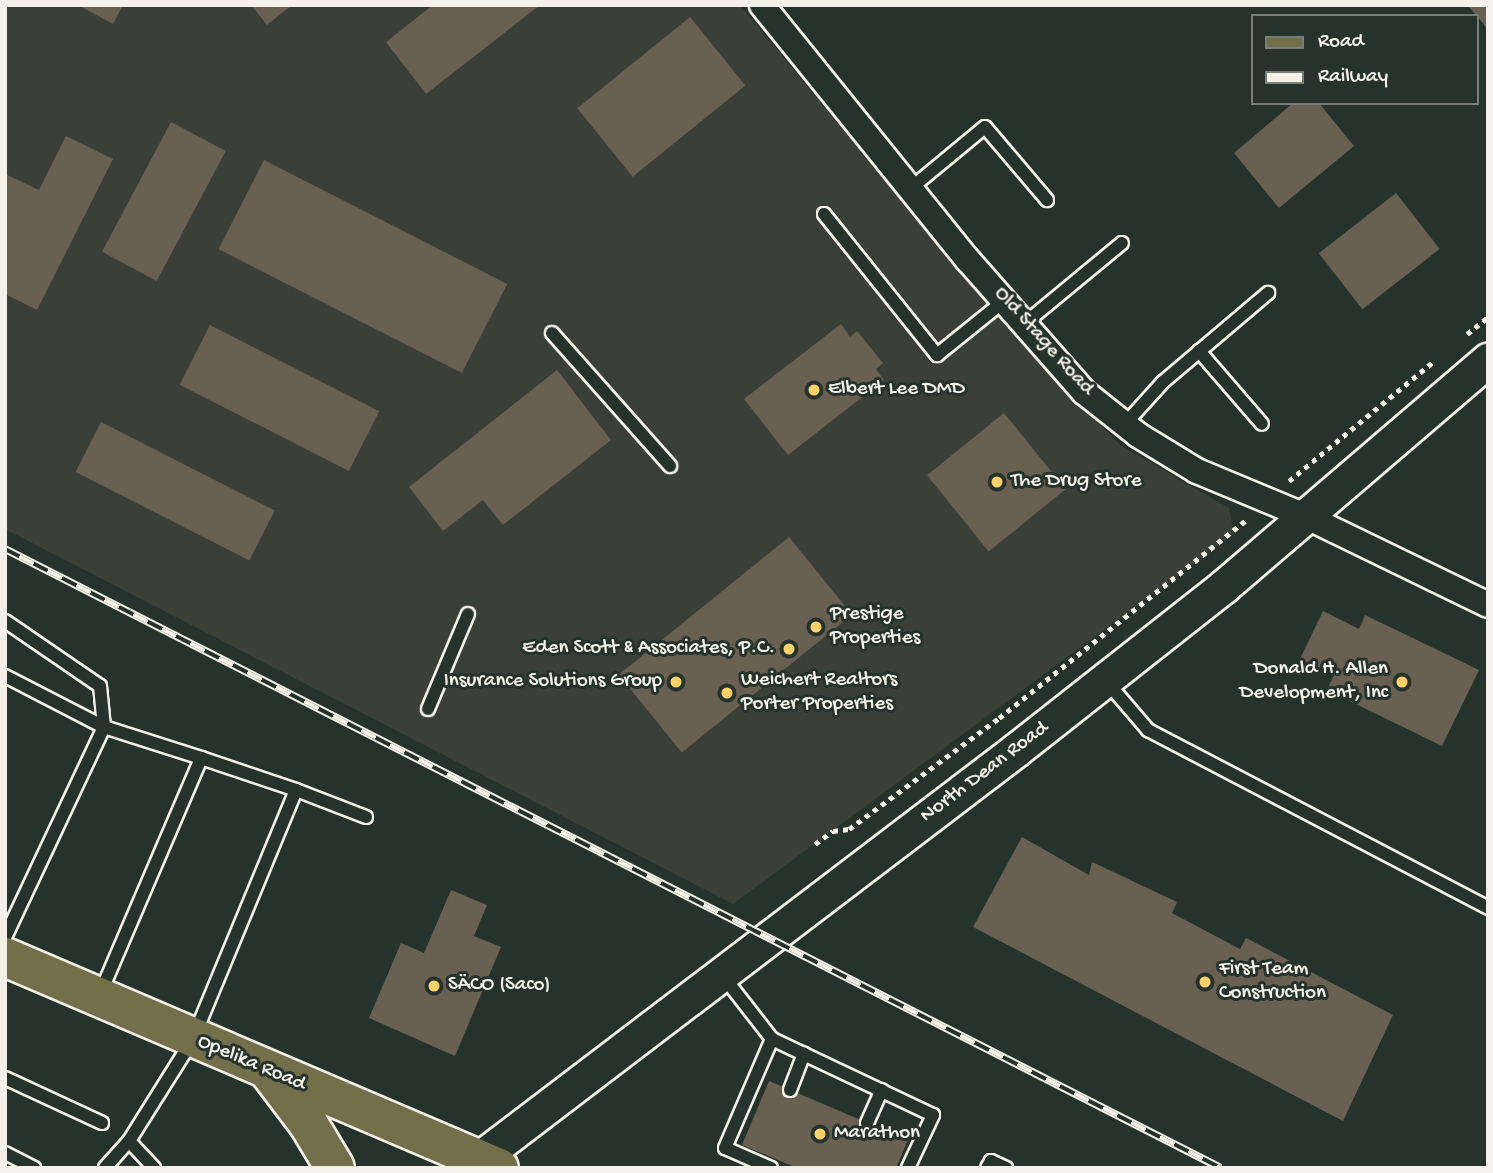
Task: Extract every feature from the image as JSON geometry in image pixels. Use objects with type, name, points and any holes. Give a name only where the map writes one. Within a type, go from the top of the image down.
[{"type":"main road","name":"Opelika Road","points":[[5,957],[481,1165]]},
{"type":"main road","points":[[269,1071],[308,1123],[335,1168]]},
{"type":"street","name":"Old Stage Road","points":[[762,5],[910,189],[1084,392],[1125,424],[1197,471],[1305,516],[1488,605]]},
{"type":"street","name":"North Dean Road","points":[[481,1165],[720,973],[1224,586],[1488,360]]},
{"type":"lane","points":[[910,189],[985,127],[1047,200]]},
{"type":"lane","points":[[824,214],[937,355],[1004,301]]},
{"type":"lane","points":[[1024,324],[1122,243]]},
{"type":"lane","points":[[1125,424],[1163,382],[1268,293]]},
{"type":"lane","points":[[552,333],[670,466]]},
{"type":"lane","points":[[1199,351],[1262,424]]},
{"type":"lane","points":[[428,709],[468,614]]},
{"type":"lane","points":[[5,621],[100,686],[104,727],[5,937]]},
{"type":"lane","points":[[5,677],[104,727],[296,790],[366,817]]},
{"type":"lane","points":[[1105,680],[1148,730],[1488,908]]},
{"type":"lane","points":[[99,998],[201,758]]},
{"type":"lane","points":[[105,1168],[129,1141],[193,1039],[296,790]]},
{"type":"lane","points":[[720,973],[772,1039],[933,1115],[908,1168]]},
{"type":"lane","points":[[763,1163],[725,1148],[772,1039]]},
{"type":"lane","points":[[790,1090],[804,1054]]},
{"type":"lane","points":[[5,1078],[102,1123]]},
{"type":"lane","points":[[867,1123],[882,1090]]},
{"type":"lane","points":[[129,1141],[154,1168]]},
{"type":"lane","points":[[5,1153],[34,1168]]},
{"type":"lane","points":[[987,1168],[991,1161],[1006,1168]]},
{"type":"path","points":[[815,844],[833,831],[849,829],[1027,695]]},
{"type":"shaded area","points":[[5,5],[740,5],[962,273],[1050,372],[1120,445],[1229,508],[1234,534],[733,904],[5,529]]},
{"type":"building","points":[[78,5],[123,5],[113,24]]},
{"type":"building","points":[[251,5],[292,5],[267,25]]},
{"type":"building","points":[[433,5],[540,5],[426,94],[386,42]]},
{"type":"building","points":[[1467,5],[1488,5],[1488,30],[1479,19],[1479,14],[1475,14]]},
{"type":"building","points":[[690,17],[745,85],[633,177],[577,108]]},
{"type":"building","points":[[1291,105],[1321,105],[1354,146],[1279,208],[1234,153]]},
{"type":"building","points":[[171,122],[226,151],[157,281],[102,252]]},
{"type":"building","points":[[66,136],[113,159],[37,310],[5,294],[5,174],[39,190]]},
{"type":"building","points":[[264,160],[507,284],[462,373],[219,249]]},
{"type":"building","points":[[1396,193],[1440,249],[1362,309],[1319,253]]},
{"type":"building","name":"Elbert Lee DMD","points":[[841,324],[850,337],[857,331],[883,363],[876,369],[884,380],[788,455],[744,399]]},
{"type":"building","points":[[210,325],[379,411],[349,471],[180,385]]},
{"type":"building","points":[[557,370],[611,440],[503,525],[483,500],[443,531],[409,487]]},
{"type":"building","name":"The Drug Store","points":[[1004,413],[1066,489],[989,551],[927,475]]},
{"type":"building","points":[[101,422],[275,511],[249,560],[76,472]]},
{"type":"building","points":[[789,537],[852,615],[682,753],[619,675]]},
{"type":"building","name":"Donald H. Allen Development, Inc","points":[[1323,611],[1359,629],[1365,615],[1479,670],[1442,746],[1327,690],[1334,675],[1300,659]]},
{"type":"building","name":"First Team Construction","points":[[1022,837],[1089,875],[1092,862],[1177,902],[1172,913],[1240,949],[1246,938],[1393,1015],[1343,1121],[973,927]]},
{"type":"building","name":"SÄCO (Saco)","points":[[451,890],[487,905],[474,936],[501,947],[455,1056],[369,1018],[401,943],[424,953]]},
{"type":"building","points":[[769,1081],[908,1140],[896,1168],[797,1168],[742,1145]]},
{"type":"railway","points":[[5,549],[1221,1168]]},
{"type":"place","name":"Elbert Lee DMD","points":[[814,390]]},
{"type":"place","name":"The Drug Store","points":[[997,482]]},
{"type":"place","name":"Prestige Properties","points":[[816,627]]},
{"type":"place","name":"Eden Scott & Associates, P.C.","points":[[789,649]]},
{"type":"place","name":"Insurance Solutions Group","points":[[676,682]]},
{"type":"place","name":"Donald H. Allen Development, Inc","points":[[1402,682]]},
{"type":"place","name":"Weichert Realtors Porter Properties","points":[[727,693]]},
{"type":"place","name":"First Team Construction","points":[[1205,982]]},
{"type":"place","name":"SÄCO (Saco)","points":[[434,986]]},
{"type":"place","name":"Marathon","points":[[820,1134]]}]
